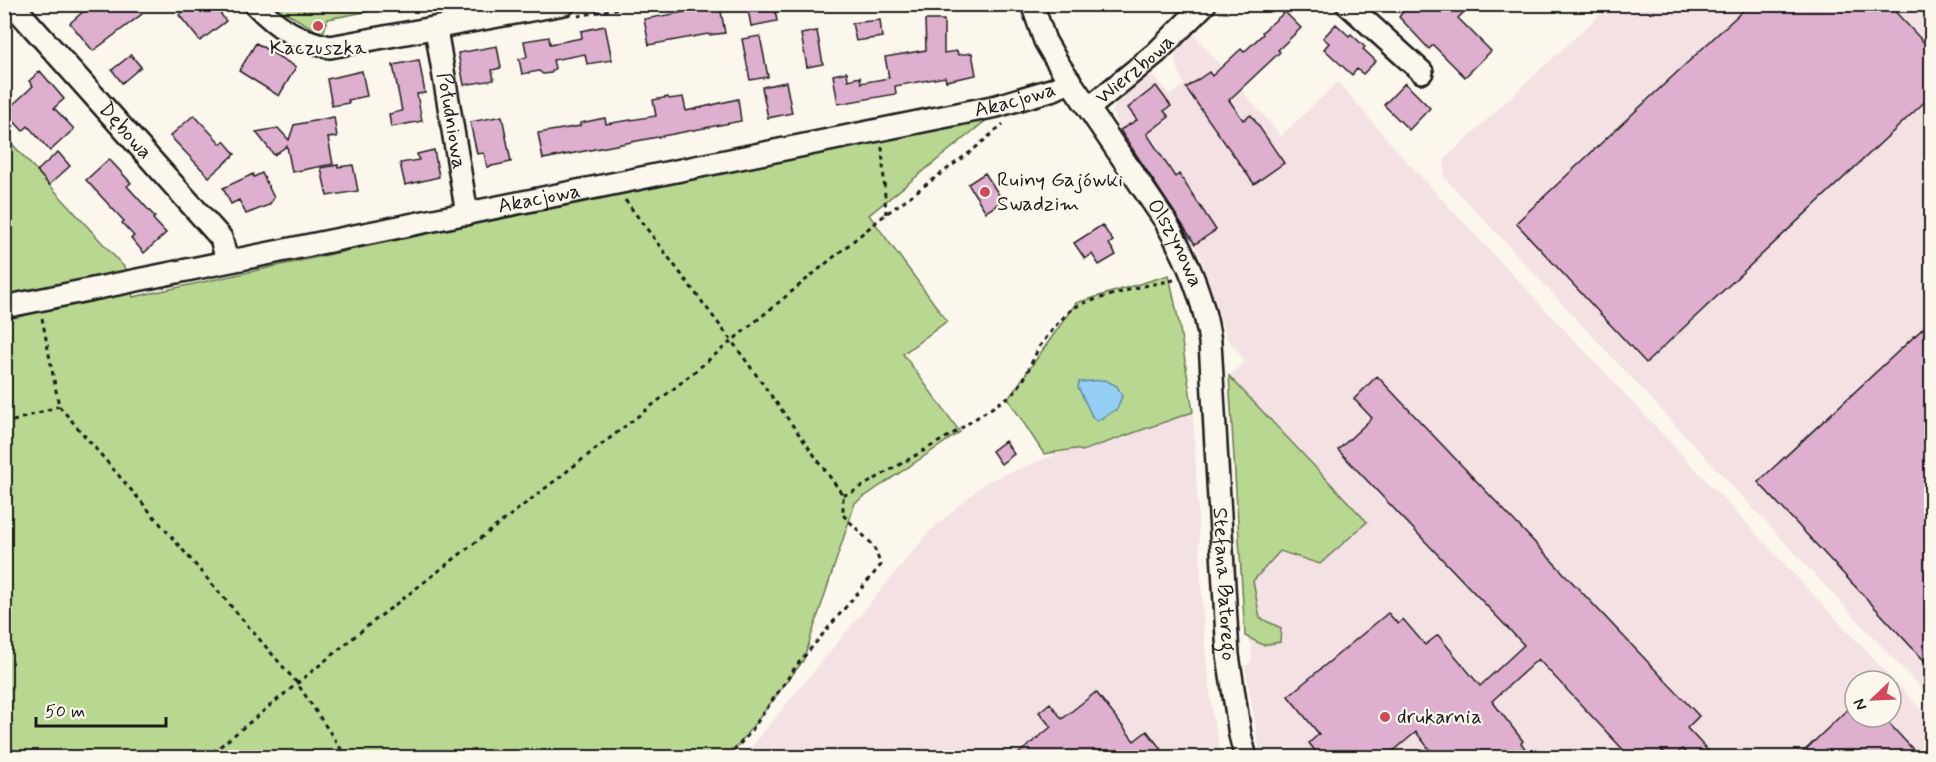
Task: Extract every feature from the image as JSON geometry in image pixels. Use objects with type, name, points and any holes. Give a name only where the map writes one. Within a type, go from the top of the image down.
[{"type":"street","name":"Dębowa","points":[[12,4],[221,238],[227,261]]},
{"type":"street","points":[[255,4],[285,31],[308,42],[330,47],[436,29],[495,11],[564,4]]},
{"type":"street","name":"Olszynowa","points":[[1032,4],[1035,18],[1046,41],[1070,81],[1180,246],[1192,274],[1209,331],[1214,410]]},
{"type":"street","name":"Wierzbowa","points":[[1089,108],[1156,53],[1204,4]]},
{"type":"street","points":[[1347,4],[1422,72]]},
{"type":"street","name":"Południowa","points":[[436,29],[467,214]]},
{"type":"street","name":"Akacjowa","points":[[4,307],[997,106],[1054,89],[1070,81]]},
{"type":"street","name":"Stefana Batorego","points":[[1214,410],[1228,655],[1240,735],[1246,758]]},
{"type":"path","points":[[206,758],[365,628],[676,386],[886,214],[973,150],[1007,121]]},
{"type":"path","points":[[880,129],[886,214]]},
{"type":"path","points":[[613,184],[731,340],[843,495],[843,515],[873,545],[881,565],[797,665],[749,734],[727,758]]},
{"type":"path","points":[[843,495],[849,494],[954,433],[1014,393],[1024,380],[1039,347],[1073,308],[1128,290],[1163,284],[1192,274]]},
{"type":"path","points":[[38,300],[59,406],[297,683],[347,758]]},
{"type":"path","points":[[4,424],[59,406]]},
{"type":"shaded area","points":[[1610,5],[1931,5],[1931,699],[1444,177],[1445,159]]},
{"type":"shaded area","points":[[1192,32],[1281,136],[1338,82],[1406,161],[1883,669],[1843,669],[1843,729],[1903,729],[1903,690],[1931,720],[1931,757],[1261,757],[1245,666],[1252,662],[1252,645],[1245,636],[1229,398],[1229,376],[1245,361],[1227,338],[1199,253],[1120,130],[1113,111],[1117,100],[1145,75],[1155,78],[1170,95],[1184,85],[1176,63],[1175,50]]},
{"type":"shaded area","points":[[1193,412],[1204,638],[1213,718],[1222,757],[742,758],[929,532],[986,482],[1081,445]]},
{"type":"green space","name":"Kaczuszka","points":[[377,4],[381,9],[328,19],[323,34],[274,5]]},
{"type":"green space","points":[[999,110],[869,215],[947,321],[903,354],[960,432],[855,503],[803,661],[729,757],[5,757],[4,135],[126,269],[133,297]]},
{"type":"green space","points":[[1169,275],[1193,412],[1082,451],[1075,449],[1044,454],[1008,399],[1076,303]]},
{"type":"green space","points":[[1229,376],[1367,522],[1320,564],[1280,551],[1253,581],[1260,618],[1281,628],[1280,642],[1263,645],[1245,636]]},
{"type":"water","points":[[1105,380],[1117,386],[1122,396],[1117,409],[1097,421],[1093,418],[1078,387],[1079,382]]},
{"type":"building","points":[[92,4],[134,4],[142,14],[93,51],[70,23]]},
{"type":"building","points":[[193,4],[232,4],[220,13],[226,21],[200,41],[179,15]]},
{"type":"building","points":[[747,4],[774,4],[777,21],[751,26]]},
{"type":"building","points":[[1409,4],[1472,4],[1458,18],[1491,51],[1465,77],[1433,45],[1429,49],[1399,17]]},
{"type":"building","points":[[1750,4],[1888,4],[1932,51],[1932,95],[1646,363],[1516,223]]},
{"type":"building","points":[[720,6],[725,33],[649,45],[644,19]]},
{"type":"building","points":[[1285,12],[1301,28],[1278,50],[1280,52],[1229,100],[1243,120],[1251,115],[1284,163],[1254,184],[1186,88],[1209,72],[1212,76],[1241,49],[1244,52]]},
{"type":"building","points":[[880,20],[882,37],[856,41],[852,23]]},
{"type":"building","points":[[925,20],[944,20],[944,53],[957,51],[958,55],[972,53],[976,75],[946,81],[945,77],[895,86],[896,94],[838,104],[833,75],[847,72],[848,80],[860,77],[861,83],[889,78],[885,57],[926,50]]},
{"type":"building","points":[[1336,24],[1349,36],[1351,34],[1376,61],[1363,74],[1357,69],[1352,75],[1324,49],[1329,43],[1323,38]]},
{"type":"building","points":[[605,26],[612,60],[587,64],[585,54],[553,60],[555,68],[551,73],[543,74],[539,71],[522,74],[519,59],[527,57],[524,41],[549,37],[550,44],[582,38],[581,31]]},
{"type":"building","points":[[817,31],[823,64],[807,67],[801,34]]},
{"type":"building","points":[[760,36],[768,77],[750,80],[742,39]]},
{"type":"building","points":[[256,43],[296,67],[279,96],[239,71]]},
{"type":"building","points":[[497,46],[501,68],[492,70],[494,80],[464,85],[458,53]]},
{"type":"building","points":[[131,55],[141,67],[122,83],[112,70]]},
{"type":"building","points":[[419,60],[425,93],[417,94],[422,121],[391,127],[389,114],[402,111],[393,65]]},
{"type":"building","points":[[40,71],[64,99],[54,108],[74,129],[50,151],[28,126],[23,131],[5,112],[33,86],[29,81]]},
{"type":"building","points":[[362,71],[367,96],[332,106],[327,79]]},
{"type":"building","points":[[786,82],[792,113],[768,118],[762,87]]},
{"type":"building","points":[[1405,83],[1430,108],[1409,130],[1384,105]]},
{"type":"building","points":[[1156,86],[1171,106],[1164,111],[1169,117],[1147,134],[1175,177],[1179,174],[1216,230],[1195,244],[1120,130],[1137,120],[1128,108]]},
{"type":"building","points":[[668,97],[669,99],[683,97],[686,111],[738,99],[741,121],[543,159],[538,133],[580,126],[580,123],[605,118],[606,124],[656,116],[653,100]]},
{"type":"building","points":[[194,115],[221,144],[224,141],[235,154],[209,177],[170,136]]},
{"type":"building","points":[[502,116],[511,162],[487,167],[484,153],[477,154],[470,122]]},
{"type":"building","points":[[334,117],[337,137],[328,138],[333,164],[292,172],[287,146],[274,155],[256,132],[278,128],[289,140],[294,125]]},
{"type":"building","points":[[434,150],[439,177],[405,185],[400,163],[419,160],[417,154]]},
{"type":"building","points":[[58,152],[70,166],[49,185],[37,171]]},
{"type":"building","points":[[109,159],[131,183],[127,186],[166,233],[144,253],[131,238],[134,236],[122,223],[124,221],[86,180]]},
{"type":"building","points":[[338,165],[338,167],[353,165],[358,191],[327,196],[321,168]]},
{"type":"building","points":[[262,173],[274,198],[269,205],[246,214],[239,200],[231,204],[223,188],[253,174],[254,177]]},
{"type":"building","name":"Ruiny Gajówki Swadzim","points":[[985,173],[1003,201],[986,212],[968,184]]},
{"type":"building","points":[[1102,225],[1113,241],[1109,244],[1116,255],[1099,265],[1092,254],[1085,259],[1074,243]]},
{"type":"building","points":[[1932,320],[1932,669],[1758,482]]},
{"type":"building","points":[[1377,376],[1699,716],[1687,728],[1715,758],[1691,758],[1682,749],[1673,758],[1669,758],[1663,751],[1655,758],[1631,758],[1538,659],[1492,701],[1523,741],[1521,743],[1532,758],[1436,758],[1416,732],[1385,758],[1321,758],[1309,743],[1319,734],[1288,696],[1388,613],[1398,624],[1403,619],[1425,645],[1438,635],[1480,686],[1524,645],[1338,450],[1372,418],[1354,399]]},
{"type":"building","points":[[1005,441],[1014,454],[1001,464],[992,451]]},
{"type":"building","points":[[1096,692],[1134,741],[1147,731],[1168,758],[1013,758],[1051,727],[1039,712],[1050,703],[1062,719]]},
{"type":"building","points":[[1843,714],[1843,729],[1894,729],[1921,758],[1797,758]]},
{"type":"place","name":"Kaczuszka","points":[[318,26]]},
{"type":"place","name":"Ruiny Gajówki Swadzim","points":[[985,192]]},
{"type":"place","name":"drukarnia","points":[[1385,717]]}]
